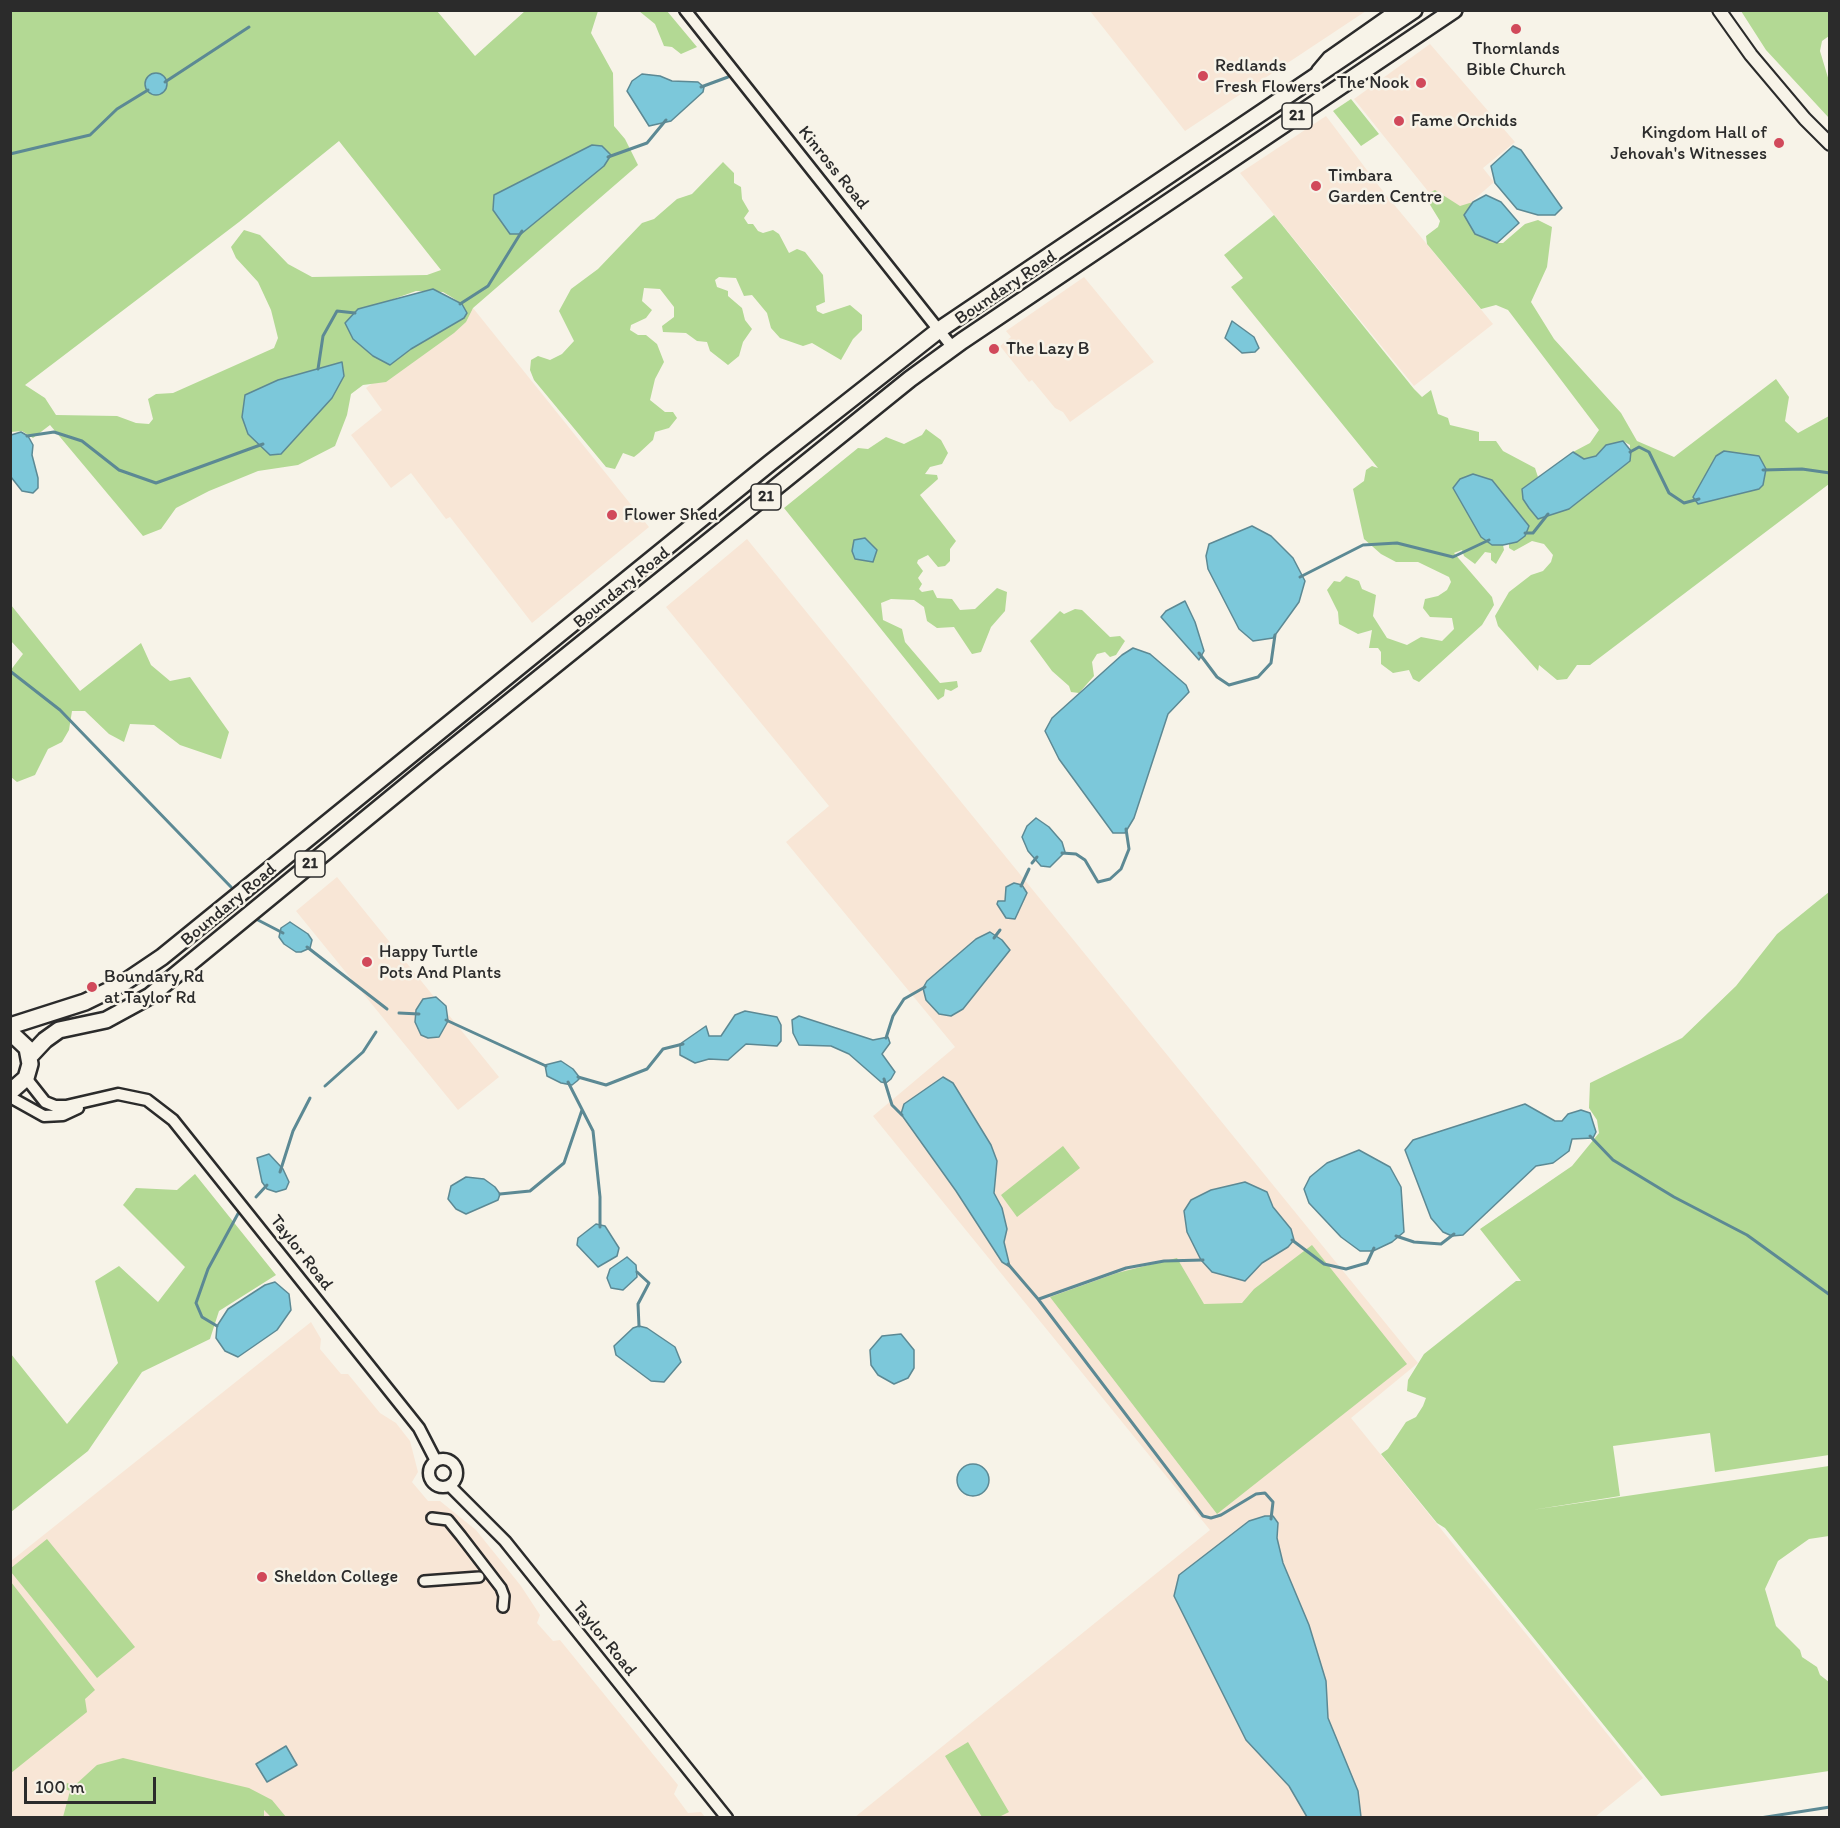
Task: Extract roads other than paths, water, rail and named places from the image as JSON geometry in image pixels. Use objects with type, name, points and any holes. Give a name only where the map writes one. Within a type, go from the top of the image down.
[{"type":"highway","name":"Boundary Road","points":[[30,1056],[45,1040],[59,1030],[106,1020],[150,996],[435,762],[910,379],[1454,10]]},
{"type":"highway","name":"Boundary Road","points":[[10,1026],[85,1002],[122,984],[162,957],[770,463],[939,330],[1412,12]]},
{"type":"highway","points":[[1412,12],[1424,31]]},
{"type":"highway","points":[[10,1032],[22,1041],[30,1056],[26,1078],[10,1092]]},
{"type":"main road","points":[[1721,10],[1730,25],[1791,103],[1830,144]]},
{"type":"street","name":"Kinross Road","points":[[686,10],[953,348]]},
{"type":"street","points":[[1306,83],[1328,57],[1395,10]]},
{"type":"street","name":"Taylor Road","points":[[26,1078],[45,1102],[55,1106],[66,1106],[118,1094],[147,1100],[173,1120],[419,1428],[436,1461]]},
{"type":"street","points":[[10,1097],[37,1113],[53,1117],[118,1094]]},
{"type":"street","points":[[436,1461],[450,1461],[456,1469],[456,1478],[450,1486],[436,1486],[430,1480],[430,1467],[436,1461]]},
{"type":"street","name":"Taylor Road","points":[[450,1486],[505,1541],[727,1818]]},
{"type":"street","points":[[432,1518],[444,1518],[454,1528],[501,1588],[504,1596],[503,1607]]},
{"type":"street","points":[[424,1581],[478,1577]]},
{"type":"water","points":[[156,73],[164,76],[167,84],[164,92],[156,95],[148,92],[145,84],[148,76]]},
{"type":"water","points":[[642,74],[660,76],[672,81],[698,82],[704,87],[703,92],[671,121],[649,126],[627,91],[632,81]]},
{"type":"water","points":[[592,145],[602,146],[611,155],[604,166],[521,234],[510,234],[493,210],[494,195]]},
{"type":"water","points":[[1513,146],[1521,150],[1562,208],[1555,215],[1538,215],[1517,209],[1495,183],[1491,166]]},
{"type":"water","points":[[1486,195],[1501,202],[1519,223],[1497,243],[1475,234],[1464,215],[1473,202]]},
{"type":"water","points":[[433,289],[462,304],[467,313],[464,318],[411,349],[390,365],[373,356],[353,339],[345,323],[358,309]]},
{"type":"water","points":[[1232,321],[1254,337],[1259,348],[1255,352],[1242,353],[1225,338]]},
{"type":"water","points":[[342,362],[344,376],[332,398],[281,454],[270,455],[248,434],[242,417],[245,395],[278,380]]},
{"type":"water","points":[[21,432],[28,436],[33,445],[32,455],[38,488],[33,493],[22,491],[11,477],[11,435]]},
{"type":"water","points":[[1623,441],[1631,451],[1630,461],[1569,509],[1538,519],[1523,499],[1522,489],[1573,452],[1584,459],[1596,456],[1606,445]]},
{"type":"water","points":[[1724,451],[1759,456],[1766,469],[1763,485],[1759,489],[1698,504],[1693,497],[1716,456]]},
{"type":"water","points":[[1473,474],[1492,480],[1529,526],[1525,536],[1517,542],[1492,545],[1481,537],[1453,488],[1460,479]]},
{"type":"water","points":[[1252,526],[1271,536],[1293,558],[1305,581],[1299,602],[1273,638],[1253,641],[1239,629],[1208,569],[1206,556],[1209,544]]},
{"type":"water","points":[[865,538],[877,550],[873,562],[855,559],[852,551],[854,540]]},
{"type":"water","points":[[1185,601],[1195,622],[1204,651],[1199,660],[1161,617],[1166,611]]},
{"type":"water","points":[[1133,648],[1150,654],[1186,685],[1189,692],[1168,714],[1134,818],[1125,833],[1113,833],[1059,759],[1045,731],[1052,718],[1122,655]]},
{"type":"water","points":[[1036,818],[1049,827],[1062,842],[1065,852],[1050,867],[1041,866],[1028,851],[1022,837],[1027,826]]},
{"type":"water","points":[[1014,883],[1022,885],[1027,893],[1015,919],[1006,918],[997,904],[998,901],[1005,901],[1006,887]]},
{"type":"water","points":[[290,922],[308,934],[312,940],[310,948],[296,952],[284,944],[279,937],[281,928]]},
{"type":"water","points":[[990,932],[1002,940],[1010,950],[963,1009],[951,1016],[939,1014],[926,1000],[923,988],[927,981],[976,939]]},
{"type":"water","points":[[436,997],[446,1006],[448,1021],[439,1037],[428,1038],[421,1035],[415,1022],[416,1010],[423,999]]},
{"type":"water","points":[[745,1011],[777,1017],[781,1025],[781,1041],[777,1046],[746,1044],[728,1060],[709,1059],[695,1063],[680,1055],[680,1044],[706,1026],[709,1036],[721,1036],[735,1015]]},
{"type":"water","points":[[799,1016],[873,1040],[888,1037],[890,1043],[882,1054],[895,1072],[891,1079],[886,1083],[881,1082],[849,1054],[831,1046],[799,1045],[793,1033],[792,1020]]},
{"type":"water","points":[[561,1061],[573,1069],[580,1078],[572,1085],[561,1083],[547,1076],[545,1065]]},
{"type":"water","points":[[943,1077],[953,1083],[991,1145],[997,1161],[994,1193],[1002,1208],[1007,1229],[1004,1242],[1010,1267],[1002,1262],[956,1191],[901,1114],[904,1104]]},
{"type":"water","points":[[1525,1104],[1555,1121],[1562,1121],[1568,1114],[1581,1110],[1590,1113],[1596,1132],[1593,1138],[1572,1139],[1569,1151],[1553,1163],[1536,1166],[1463,1235],[1452,1236],[1443,1232],[1431,1218],[1405,1150],[1413,1140]]},
{"type":"water","points":[[1359,1150],[1390,1167],[1401,1187],[1404,1232],[1392,1242],[1373,1251],[1360,1251],[1341,1237],[1309,1203],[1304,1189],[1310,1177],[1327,1163]]},
{"type":"water","points":[[269,1154],[283,1169],[289,1182],[286,1189],[276,1192],[267,1189],[262,1182],[257,1158]]},
{"type":"water","points":[[466,1177],[484,1179],[500,1194],[498,1200],[466,1214],[456,1209],[448,1199],[451,1186]]},
{"type":"water","points":[[1245,1182],[1267,1192],[1273,1207],[1291,1229],[1294,1240],[1288,1247],[1262,1263],[1245,1281],[1212,1272],[1201,1260],[1187,1232],[1184,1211],[1191,1200],[1211,1190]]},
{"type":"water","points":[[596,1224],[605,1226],[619,1248],[617,1256],[598,1267],[577,1245],[578,1238]]},
{"type":"water","points":[[627,1257],[636,1265],[637,1277],[623,1290],[611,1288],[607,1278],[610,1269]]},
{"type":"water","points":[[275,1282],[289,1294],[291,1310],[277,1330],[238,1357],[225,1351],[216,1338],[217,1326],[228,1309],[265,1285]]},
{"type":"water","points":[[639,1326],[647,1328],[675,1347],[681,1362],[664,1382],[651,1381],[616,1355],[614,1346],[633,1328]]},
{"type":"water","points":[[901,1334],[914,1350],[914,1368],[908,1378],[894,1384],[878,1375],[871,1365],[870,1350],[882,1336]]},
{"type":"water","points":[[973,1464],[984,1469],[989,1480],[984,1491],[973,1496],[962,1491],[957,1480],[962,1469]]},
{"type":"water","points":[[1273,1516],[1278,1523],[1277,1538],[1283,1563],[1309,1625],[1326,1681],[1328,1718],[1358,1791],[1361,1817],[1307,1817],[1289,1786],[1246,1740],[1174,1596],[1179,1575],[1249,1521]]},
{"type":"water","points":[[286,1746],[297,1765],[267,1782],[256,1764]]},
{"type":"waterway","points":[[165,82],[249,27]]},
{"type":"waterway","points":[[701,87],[728,77]]},
{"type":"waterway","points":[[10,154],[90,135],[117,109],[148,90]]},
{"type":"waterway","points":[[608,157],[647,143],[666,120]]},
{"type":"waterway","points":[[460,304],[488,286],[522,231]]},
{"type":"waterway","points":[[318,369],[323,336],[337,311],[355,313]]},
{"type":"waterway","points":[[27,436],[54,432],[82,441],[119,470],[156,483],[263,444]]},
{"type":"waterway","points":[[1630,452],[1639,447],[1649,452],[1669,493],[1684,503],[1699,499]]},
{"type":"waterway","points":[[1763,470],[1802,469],[1830,473]]},
{"type":"waterway","points":[[1525,533],[1533,533],[1548,514]]},
{"type":"waterway","points":[[1300,577],[1363,545],[1397,543],[1453,557],[1489,540]]},
{"type":"waterway","points":[[1199,653],[1217,677],[1229,685],[1258,677],[1271,663],[1275,635]]},
{"type":"waterway","points":[[10,671],[60,710],[231,887]]},
{"type":"waterway","points":[[1062,853],[1076,854],[1085,860],[1098,882],[1110,879],[1121,869],[1129,849],[1126,829]]},
{"type":"waterway","points":[[1032,863],[1037,857]]},
{"type":"waterway","points":[[1021,886],[1029,869]]},
{"type":"waterway","points":[[256,919],[283,933]]},
{"type":"waterway","points":[[994,938],[1000,930]]},
{"type":"waterway","points":[[307,947],[387,1009]]},
{"type":"waterway","points":[[886,1038],[893,1016],[904,999],[925,987]]},
{"type":"waterway","points":[[399,1013],[419,1014]]},
{"type":"waterway","points":[[446,1020],[546,1066]]},
{"type":"waterway","points":[[325,1086],[363,1052],[376,1032]]},
{"type":"waterway","points":[[578,1077],[606,1085],[647,1069],[663,1049],[683,1044]]},
{"type":"waterway","points":[[884,1079],[892,1105],[902,1115]]},
{"type":"waterway","points":[[568,1082],[593,1131],[600,1197],[600,1227]]},
{"type":"waterway","points":[[280,1172],[293,1131],[310,1098]]},
{"type":"waterway","points":[[500,1194],[530,1191],[564,1163],[582,1110]]},
{"type":"waterway","points":[[1590,1136],[1613,1160],[1674,1197],[1747,1235],[1830,1295]]},
{"type":"waterway","points":[[256,1197],[267,1185]]},
{"type":"waterway","points":[[217,1326],[202,1317],[196,1303],[208,1269],[240,1210]]},
{"type":"waterway","points":[[1396,1236],[1414,1242],[1441,1244],[1454,1234]]},
{"type":"waterway","points":[[1292,1240],[1324,1264],[1346,1269],[1367,1263],[1374,1248]]},
{"type":"waterway","points":[[1039,1299],[1126,1268],[1164,1261],[1203,1260]]},
{"type":"waterway","points":[[1008,1264],[1038,1299],[1203,1516],[1211,1518],[1221,1515],[1256,1494],[1265,1493],[1273,1502],[1271,1519]]},
{"type":"waterway","points":[[637,1272],[649,1283],[638,1304],[639,1326]]},
{"type":"waterway","points":[[1760,1818],[1830,1807]]},
{"type":"place","name":"Thornlands Bible Church","points":[[1516,29]]},
{"type":"place","name":"Redlands Fresh Flowers","points":[[1203,76]]},
{"type":"place","name":"The Nook","points":[[1421,83]]},
{"type":"place","name":"Fame Orchids","points":[[1399,121]]},
{"type":"place","name":"Kingdom Hall of Jehovah's Witnesses","points":[[1779,143]]},
{"type":"place","name":"Timbara Garden Centre","points":[[1316,186]]},
{"type":"place","name":"The Lazy B","points":[[994,349]]},
{"type":"place","name":"Flower Shed","points":[[612,515]]},
{"type":"place","name":"Happy Turtle Pots And Plants","points":[[367,962]]},
{"type":"place","name":"Boundary Rd at Taylor Rd","points":[[92,987]]},
{"type":"place","name":"Sheldon College","points":[[262,1577]]}]
